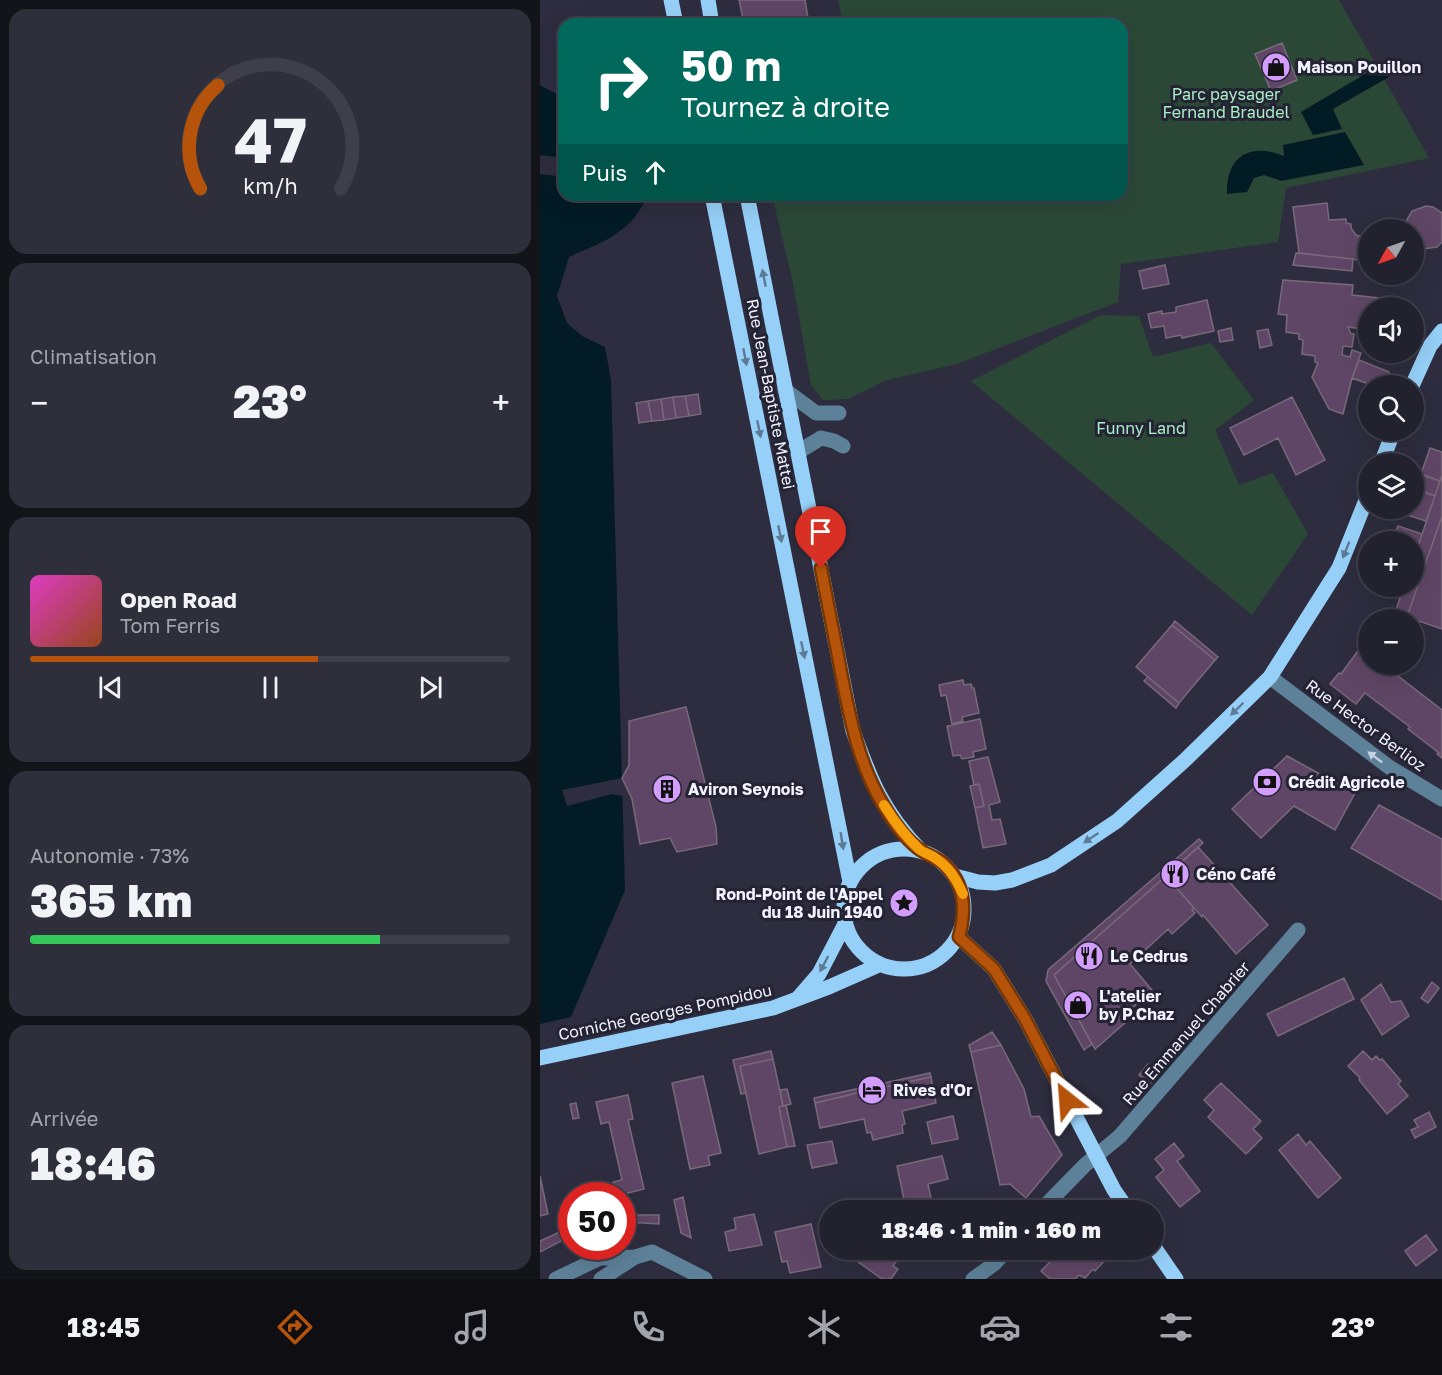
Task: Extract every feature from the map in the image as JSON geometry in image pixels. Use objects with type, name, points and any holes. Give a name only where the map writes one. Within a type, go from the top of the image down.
[{"type":"main road","points":[[671,0],[675,18]]},
{"type":"main road","points":[[708,0],[711,18]]},
{"type":"main road","name":"Rue Jean-Baptiste Mattei","points":[[713,201],[850,882]]},
{"type":"main road","name":"Rue Jean-Baptiste Mattei","points":[[748,201],[853,731],[865,765],[883,803],[901,831],[921,851]]},
{"type":"main road","points":[[1417,375],[1430,346],[1442,331]]},
{"type":"main road","points":[[955,876],[978,882],[995,883],[1021,878],[1051,865],[1117,821],[1184,761],[1270,677],[1339,568],[1358,519]]},
{"type":"main road","points":[[904,849],[921,851],[940,861],[955,876],[963,896],[964,916],[959,937],[948,952],[933,963],[915,969],[897,970],[879,965],[864,955],[852,941],[845,924],[845,896],[850,882],[859,868],[872,858],[887,851],[904,849]]},
{"type":"main road","name":"Corniche Georges Pompidou","points":[[797,1000],[819,974],[845,924]]},
{"type":"main road","points":[[959,937],[994,969],[1019,1009],[1121,1200]]},
{"type":"main road","name":"Corniche Georges Pompidou","points":[[540,1058],[773,1008],[879,965]]},
{"type":"main road","points":[[1163,1260],[1176,1279]]},
{"type":"street","points":[[785,390],[816,413],[839,413]]},
{"type":"street","points":[[798,452],[821,438],[843,446]]},
{"type":"street","name":"Rue Hector Berlioz","points":[[1270,677],[1389,768],[1442,799]]},
{"type":"street","name":"Rue Emmanuel Chabrier","points":[[1050,1200],[1096,1155],[1120,1136],[1298,930]]},
{"type":"street","points":[[636,1257],[652,1252],[705,1279]]},
{"type":"street","points":[[556,1279],[596,1260]]},
{"type":"street","points":[[601,1279],[630,1260]]},
{"type":"street","points":[[973,1279],[997,1260]]},
{"type":"green space","name":"Parc paysager Fernand Braudel","points":[[838,0],[1339,0],[1429,158],[1286,188],[1278,242],[1121,264],[1118,302],[957,364],[887,380],[848,399],[823,400],[811,385],[792,278],[773,201],[1128,201],[1128,18],[842,18]]},
{"type":"green space","name":"Funny Land","points":[[1101,315],[1139,316],[1153,357],[1211,343],[1254,400],[1215,430],[1239,485],[1273,473],[1308,534],[1252,615],[971,381]]},
{"type":"water","points":[[1382,64],[1389,77],[1333,109],[1342,129],[1313,135],[1301,112]]},
{"type":"water","points":[[540,85],[558,95],[558,201],[644,201],[634,219],[615,235],[569,257],[557,296],[567,323],[582,336],[605,347],[611,380],[625,890],[571,1017],[540,1024]]},
{"type":"water","points":[[1345,132],[1364,165],[1281,181],[1264,175],[1254,178],[1247,192],[1227,194],[1231,170],[1242,156],[1261,151],[1284,156],[1283,145]]},
{"type":"pier","points":[[540,155],[558,157],[558,176],[540,174]]},
{"type":"pier","points":[[622,778],[626,785],[626,797],[612,794],[567,806],[562,790]]},
{"type":"building","points":[[739,0],[805,0],[808,18],[743,18]]},
{"type":"building","name":"Maison Pouillon","points":[[1282,43],[1297,80],[1271,91],[1255,54]]},
{"type":"building","points":[[1327,203],[1329,220],[1346,219],[1346,223],[1351,224],[1351,228],[1358,236],[1358,260],[1299,253],[1293,207]]},
{"type":"building","points":[[1426,206],[1433,207],[1442,213],[1442,242],[1437,247],[1424,249],[1424,219],[1407,219],[1412,211]]},
{"type":"building","points":[[1296,253],[1353,259],[1352,271],[1293,265]]},
{"type":"building","points":[[1165,265],[1169,284],[1143,289],[1139,271]]},
{"type":"building","points":[[1283,280],[1353,285],[1352,295],[1370,297],[1358,297],[1358,328],[1348,327],[1351,334],[1354,334],[1352,347],[1343,346],[1342,355],[1350,357],[1352,350],[1358,352],[1358,361],[1343,414],[1329,409],[1312,377],[1318,363],[1315,362],[1315,356],[1302,354],[1303,340],[1299,339],[1299,334],[1286,332],[1287,315],[1278,314]]},
{"type":"building","points":[[1207,300],[1214,331],[1182,338],[1181,335],[1166,338],[1164,326],[1151,328],[1148,314],[1162,311],[1162,314],[1176,312],[1176,307]]},
{"type":"building","points":[[1231,328],[1233,340],[1220,342],[1218,331]]},
{"type":"building","points":[[1268,329],[1272,345],[1260,348],[1257,331]]},
{"type":"building","points":[[1358,363],[1366,363],[1389,372],[1388,375],[1358,375],[1358,380],[1352,378]]},
{"type":"building","points":[[698,394],[701,414],[689,416],[685,396]]},
{"type":"building","points":[[685,396],[689,416],[676,418],[673,397]]},
{"type":"building","points":[[673,397],[676,418],[664,420],[661,399]]},
{"type":"building","points":[[1292,397],[1325,460],[1296,475],[1278,438],[1244,455],[1230,428]]},
{"type":"building","points":[[661,399],[664,420],[652,421],[648,401]]},
{"type":"building","points":[[648,401],[652,421],[639,423],[636,403]]},
{"type":"building","points":[[1430,448],[1442,452],[1440,481],[1424,475],[1424,465]]},
{"type":"building","points":[[1424,475],[1440,481],[1435,496],[1424,492]]},
{"type":"building","points":[[1442,475],[1442,516],[1424,568],[1423,531]]},
{"type":"building","points":[[1424,492],[1435,496],[1426,521],[1420,519],[1424,519]]},
{"type":"building","points":[[1442,516],[1442,629],[1424,623],[1424,609],[1410,609],[1414,597],[1424,597],[1424,568]]},
{"type":"building","points":[[1398,526],[1413,531],[1396,531]]},
{"type":"building","points":[[1400,597],[1414,597],[1410,609],[1396,609]]},
{"type":"building","points":[[1175,621],[1218,657],[1215,660],[1172,625]]},
{"type":"building","points":[[1172,625],[1215,660],[1179,703],[1136,667]]},
{"type":"building","points":[[1358,651],[1358,675],[1397,675],[1442,710],[1442,758],[1437,754],[1439,753],[1408,729],[1410,727],[1365,693],[1356,704],[1330,684],[1339,673],[1341,674]]},
{"type":"building","points":[[1148,677],[1179,703],[1176,708],[1144,681]]},
{"type":"building","points":[[963,680],[964,685],[971,684],[974,688],[979,713],[962,717],[963,721],[952,724],[946,695],[941,696],[939,685]]},
{"type":"building","name":"Aviron Seynois","points":[[686,707],[716,827],[717,844],[677,852],[670,838],[640,844],[632,799],[622,778],[629,765],[629,721]]},
{"type":"building","points":[[980,719],[986,749],[973,752],[974,757],[962,759],[960,755],[953,756],[947,726]]},
{"type":"building","points":[[1287,756],[1355,793],[1335,830],[1294,806],[1261,838],[1232,809]]},
{"type":"building","points":[[988,757],[1000,802],[989,805],[992,820],[1000,819],[1006,844],[983,848],[975,808],[984,806],[979,784],[974,785],[969,761]]},
{"type":"building","points":[[979,784],[984,806],[975,808],[970,786]]},
{"type":"building","points":[[1379,805],[1442,839],[1442,900],[1351,848]]},
{"type":"building","points":[[1199,839],[1203,843],[1166,876],[1162,871]]},
{"type":"building","points":[[1198,847],[1268,925],[1236,954],[1166,876]]},
{"type":"building","points":[[1162,871],[1166,876],[1054,975],[1092,1044],[1084,1050],[1046,981],[1048,970]]},
{"type":"building","points":[[1166,876],[1194,908],[1192,910],[1195,913],[1172,934],[1168,929],[1130,964],[1152,990],[1121,1018],[1125,1023],[1095,1049],[1054,975]]},
{"type":"building","points":[[1344,978],[1354,999],[1278,1036],[1267,1014]]},
{"type":"building","points":[[1432,982],[1439,988],[1428,1003],[1421,998]]},
{"type":"building","points":[[1381,984],[1391,1002],[1401,1001],[1409,1016],[1382,1035],[1361,1000]]},
{"type":"building","points":[[992,1032],[1001,1045],[971,1052],[969,1045]]},
{"type":"building","points":[[1001,1045],[1024,1089],[1031,1117],[1039,1116],[1062,1155],[1026,1198],[1010,1184],[1000,1185],[971,1052]]},
{"type":"building","points":[[771,1051],[773,1059],[740,1066],[746,1093],[741,1094],[733,1060]]},
{"type":"building","points":[[1363,1051],[1372,1060],[1376,1056],[1382,1059],[1401,1081],[1398,1084],[1408,1096],[1387,1114],[1348,1066]]},
{"type":"building","points":[[773,1059],[783,1106],[779,1107],[787,1147],[759,1154],[740,1066]]},
{"type":"building","points":[[1148,1064],[1159,1073],[1150,1084],[1139,1075]]},
{"type":"building","points":[[930,1073],[931,1077],[885,1087],[884,1083]]},
{"type":"building","points":[[703,1076],[721,1153],[708,1156],[710,1165],[690,1169],[672,1083]]},
{"type":"building","points":[[931,1077],[936,1103],[902,1111],[905,1124],[902,1125],[903,1133],[873,1140],[871,1132],[867,1133],[864,1119],[820,1128],[815,1103],[862,1092],[861,1088],[884,1083],[885,1087]]},
{"type":"building","points":[[1221,1083],[1261,1121],[1253,1129],[1262,1138],[1246,1154],[1208,1117],[1214,1110],[1204,1100]]},
{"type":"building","points":[[861,1088],[862,1092],[815,1103],[814,1098]]},
{"type":"building","points":[[787,1089],[791,1104],[783,1106],[780,1090]]},
{"type":"building","points":[[628,1095],[633,1119],[628,1120],[644,1189],[636,1191],[636,1182],[613,1182],[622,1180],[609,1122],[601,1124],[596,1102]]},
{"type":"building","points":[[576,1103],[579,1118],[573,1119],[570,1104]]},
{"type":"building","points":[[786,1105],[795,1146],[787,1147],[779,1107]]},
{"type":"building","points":[[1429,1112],[1436,1127],[1415,1138],[1411,1130],[1418,1127],[1414,1120]]},
{"type":"building","points":[[953,1116],[958,1139],[932,1144],[927,1122]]},
{"type":"building","points":[[1298,1134],[1306,1145],[1310,1141],[1341,1178],[1318,1198],[1279,1150]]},
{"type":"building","points":[[832,1141],[837,1163],[812,1168],[807,1145]]},
{"type":"building","points":[[1174,1143],[1184,1156],[1177,1161],[1200,1191],[1180,1207],[1156,1177],[1164,1170],[1155,1159]]},
{"type":"building","points":[[942,1156],[948,1179],[928,1184],[931,1200],[904,1200],[897,1166]]},
{"type":"building","points":[[540,1176],[548,1214],[540,1216]]},
{"type":"building","points":[[683,1197],[691,1238],[681,1233],[674,1200]]},
{"type":"building","points":[[754,1214],[762,1245],[729,1251],[725,1232],[736,1229],[734,1218]]},
{"type":"building","points":[[636,1215],[659,1215],[659,1224],[636,1223]]},
{"type":"building","points":[[811,1224],[821,1267],[790,1273],[787,1261],[782,1262],[775,1232]]},
{"type":"building","points":[[558,1233],[558,1243],[540,1252],[540,1241]]},
{"type":"building","points":[[1426,1235],[1437,1250],[1416,1266],[1405,1251]]},
{"type":"building","points":[[855,1260],[898,1260],[893,1266],[898,1269],[891,1279],[882,1279]]},
{"type":"building","points":[[1052,1260],[1105,1260],[1085,1278],[1079,1275],[1075,1279],[1050,1279],[1041,1271]]},
{"type":"slow traffic","points":[[884,805],[901,831],[921,851],[945,865],[955,876],[963,894]]},
{"type":"place","name":"Maison Pouillon","points":[[1276,67]]},
{"type":"place","name":"Crédit Agricole","points":[[1267,782]]},
{"type":"place","name":"Aviron Seynois","points":[[667,789]]},
{"type":"place","name":"Céno Café","points":[[1175,874]]},
{"type":"place","name":"Rond-Point de l'Appel du 18 Juin 1940","points":[[904,903]]},
{"type":"place","name":"Le Cedrus","points":[[1089,956]]},
{"type":"place","name":"L'atelier by P.Chaz","points":[[1078,1005]]},
{"type":"place","name":"Rives d'Or","points":[[872,1090]]},
{"type":"route","points":[[821,568],[853,731],[865,765],[883,803],[901,831],[921,851],[945,865],[955,876],[963,896],[964,916],[959,937],[994,969],[1025,1019],[1067,1100]]}]
